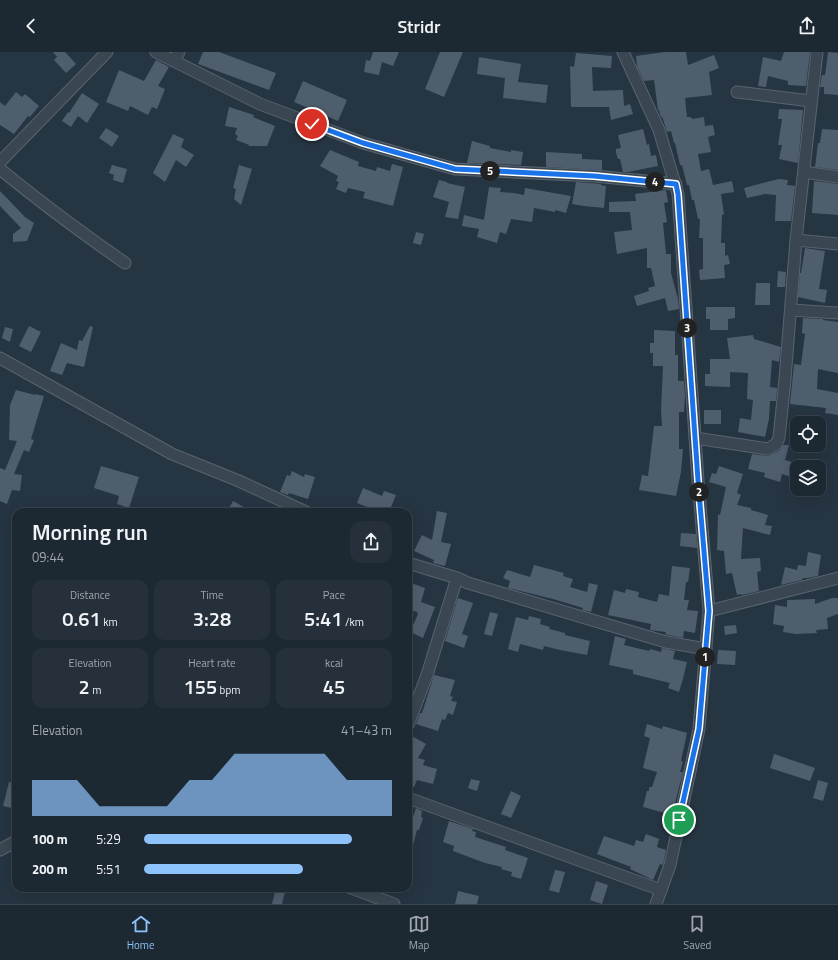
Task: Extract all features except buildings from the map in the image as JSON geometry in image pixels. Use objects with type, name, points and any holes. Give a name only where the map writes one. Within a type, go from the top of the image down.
[{"type":"street","points":[[0,162],[106,52]]},
{"type":"street","points":[[156,52],[177,57],[260,104],[363,143],[455,169],[594,176],[676,184]]},
{"type":"street","points":[[623,52],[659,130],[676,184],[709,611],[699,729],[670,865],[656,904]]},
{"type":"street","points":[[695,438],[768,449],[776,444],[779,438],[796,240],[816,52]]},
{"type":"street","points":[[737,92],[811,101]]},
{"type":"street","points":[[0,169],[32,196],[125,262]]},
{"type":"street","points":[[804,172],[838,177]]},
{"type":"street","points":[[796,240],[838,244]]},
{"type":"street","points":[[791,310],[838,313]]},
{"type":"street","points":[[0,358],[172,454],[239,481],[297,508]]},
{"type":"street","points":[[412,564],[457,578],[468,583],[666,642],[706,649]]},
{"type":"street","points":[[412,714],[427,675],[457,578]]},
{"type":"street","points":[[709,611],[838,578]]},
{"type":"street","points":[[412,799],[661,890]]},
{"type":"street","points":[[0,850],[12,843]]},
{"type":"street","points":[[362,892],[394,904]]},
{"type":"route","points":[[312,124],[363,143],[455,169],[594,176],[676,184],[678,194],[698,480],[709,611],[699,729],[679,820]]}]
